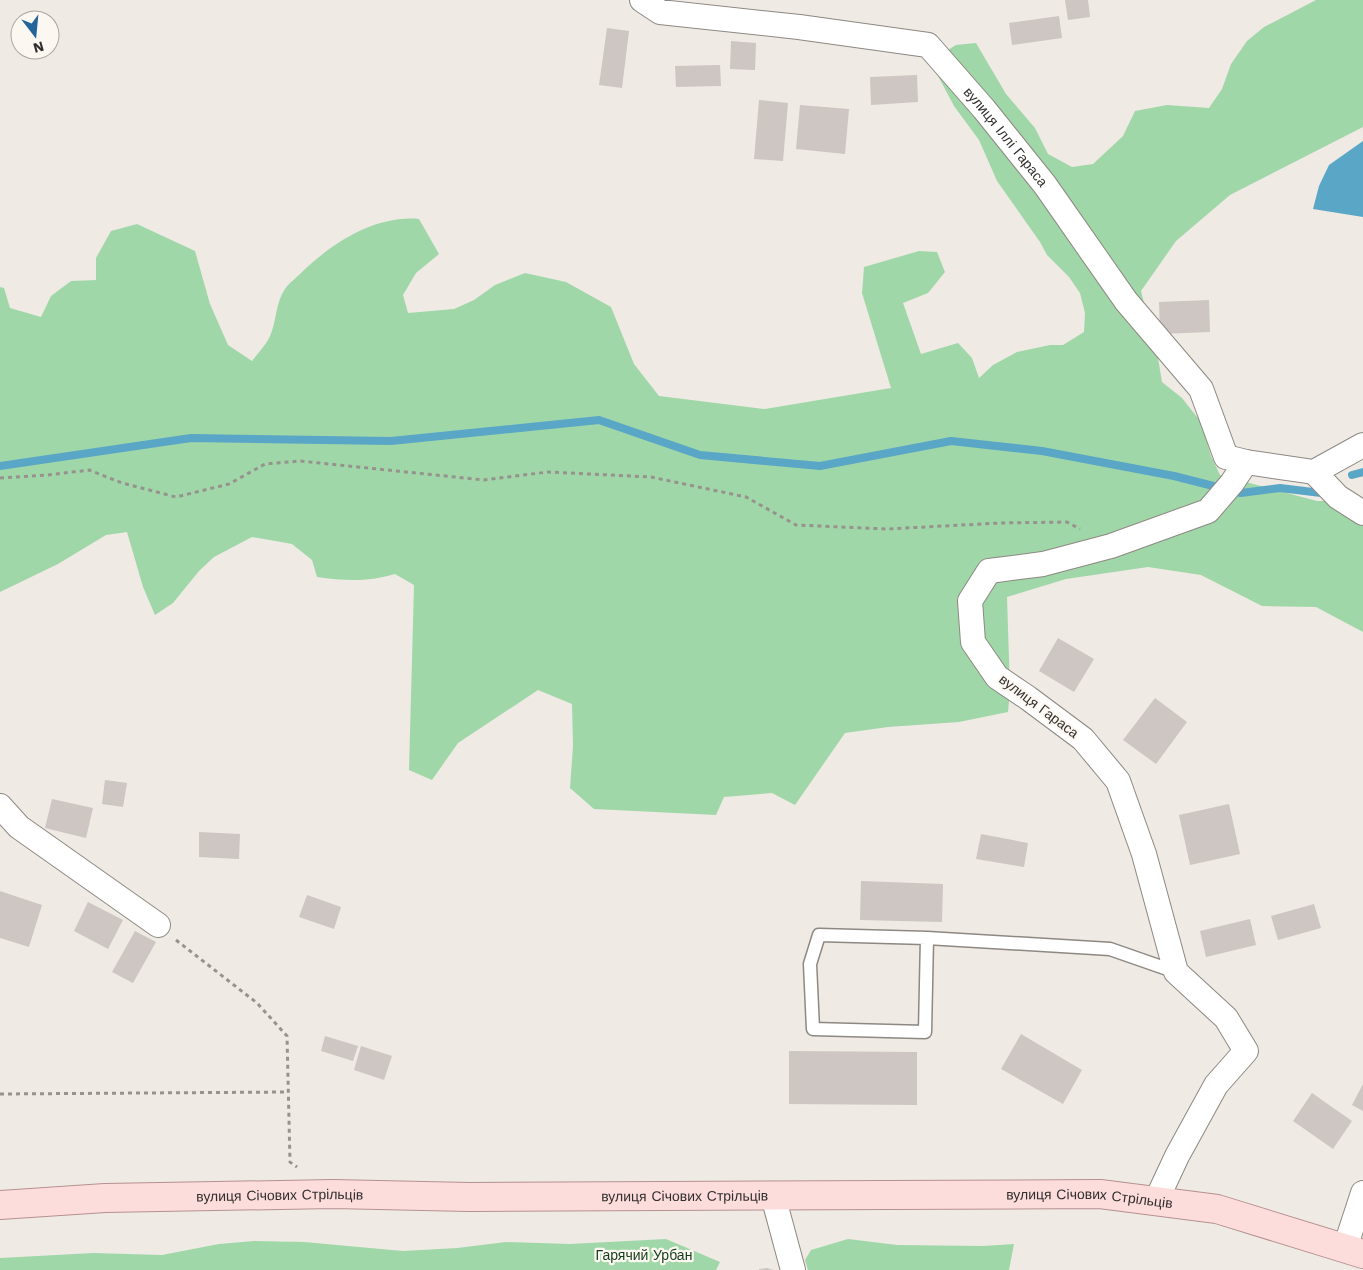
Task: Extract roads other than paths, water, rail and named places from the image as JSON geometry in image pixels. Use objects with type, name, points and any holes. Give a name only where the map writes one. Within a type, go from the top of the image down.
[{"type":"main road","name":"вулиця Січових Стрільців","points":[[0,1205],[106,1198],[333,1194],[469,1197],[1100,1194],[1217,1209],[1354,1251]]},
{"type":"street","name":"вулиця Іллі Гараса","points":[[642,0],[660,12],[799,27],[928,45],[1045,184],[1126,301],[1200,389],[1226,457],[1246,462]]},
{"type":"street","points":[[1246,462],[1314,472],[1363,445]]},
{"type":"street","name":"вулиця Гараса","points":[[1176,972],[1144,854],[1118,781],[1082,739],[998,677],[973,642],[970,601],[989,571],[1043,564],[1111,546],[1208,511],[1232,483],[1246,462]]},
{"type":"street","points":[[1314,472],[1338,497],[1363,513]]},
{"type":"street","points":[[0,806],[19,827],[158,925]]},
{"type":"street","points":[[1156,1201],[1177,1156],[1216,1084],[1246,1051],[1226,1018],[1176,972]]},
{"type":"street","points":[[1354,1251],[1363,1193]]},
{"type":"street","points":[[773,1196],[792,1270]]},
{"type":"lane","points":[[927,938],[925,1032],[813,1029],[810,964],[819,935],[927,938],[1110,950],[1176,972]]},
{"type":"water","points":[[1363,141],[1363,217],[1313,209],[1319,186],[1329,165]]},
{"type":"waterway","points":[[0,466],[191,438],[391,441],[599,420],[700,455],[820,466],[951,441],[1042,451],[1174,476],[1241,493],[1280,488],[1321,493]]},
{"type":"waterway","points":[[1352,475],[1363,472]]},
{"type":"park label","name":"Гарячий Урбан","points":[[644,1255]]}]
